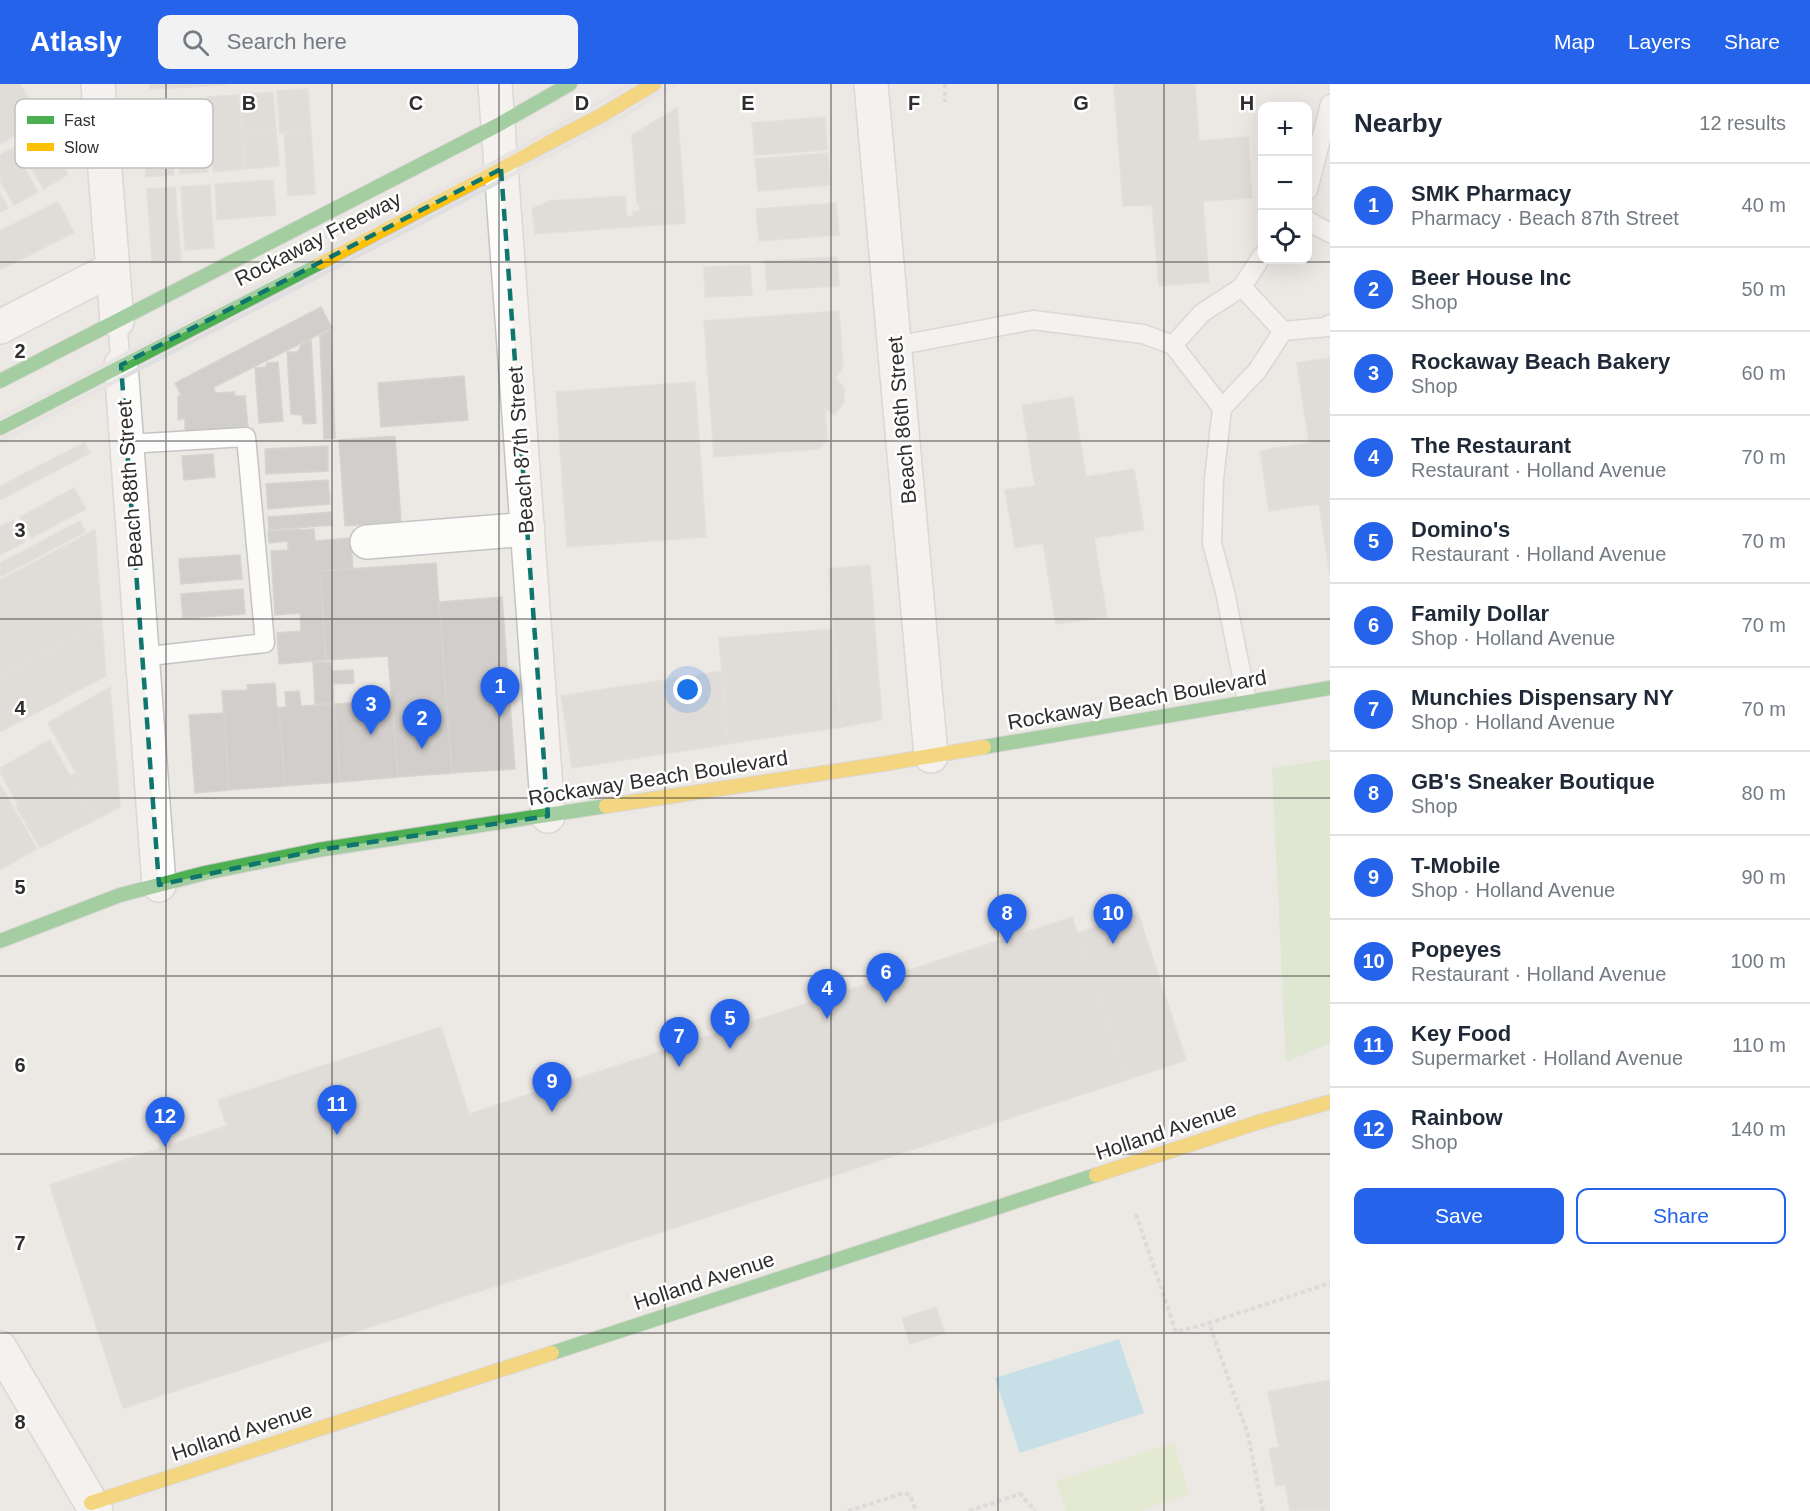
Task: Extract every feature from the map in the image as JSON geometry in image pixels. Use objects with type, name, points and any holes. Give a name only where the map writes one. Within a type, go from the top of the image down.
[{"type":"street","name":"Beach 88th Street","points":[[98,84],[99,99]]},
{"type":"street","name":"Beach 87th Street","points":[[495,84],[548,816]]},
{"type":"street","name":"Rockaway Freeway","points":[[0,381],[498,125],[570,84]]},
{"type":"street","name":"Rockaway Freeway","points":[[0,428],[501,169],[602,115],[654,84]]},
{"type":"street","name":"Beach 86th Street","points":[[872,84],[931,756]]},
{"type":"street","name":"Beach 88th Street","points":[[104,168],[117,321]]},
{"type":"street","points":[[0,327],[112,268]]},
{"type":"street","name":"Beach 88th Street","points":[[122,365],[159,885]]},
{"type":"street","points":[[367,542],[528,529]]},
{"type":"street","name":"Rockaway Beach Boulevard","points":[[0,941],[72,913],[159,885],[318,850],[931,756],[1330,688]]},
{"type":"street","name":"Holland Avenue","points":[[94,1507],[1237,1130],[1330,1102]]},
{"type":"street","points":[[0,1348],[94,1507]]},
{"type":"lane","points":[[1312,174],[1330,104]]},
{"type":"lane","points":[[1312,222],[1330,233]]},
{"type":"lane","points":[[1173,345],[1202,313],[1242,287],[1258,263]]},
{"type":"lane","points":[[1242,287],[1283,331]]},
{"type":"lane","points":[[895,346],[1033,320],[1143,334],[1173,345],[1222,408]]},
{"type":"lane","name":"Beach 88th Street","points":[[117,321],[122,365]]},
{"type":"lane","points":[[1283,331],[1327,327],[1330,324]]},
{"type":"lane","points":[[1247,702],[1225,592],[1212,543],[1214,479],[1222,408],[1257,371],[1283,331]]},
{"type":"lane","points":[[127,444],[246,437],[264,643],[141,657]]},
{"type":"path","points":[[945,84],[945,102]]},
{"type":"path","points":[[1136,1214],[1176,1332],[1330,1282]]},
{"type":"path","points":[[1209,1323],[1248,1435],[1263,1511]]},
{"type":"path","points":[[848,1511],[904,1493],[910,1495],[916,1511]]},
{"type":"path","points":[[969,1511],[1020,1494],[1035,1511]]},
{"type":"highlighted area","points":[[501,169],[548,816],[318,850],[159,885],[121,365]]},
{"type":"green space","points":[[1330,759],[1330,1043],[1286,1062],[1272,768]]},
{"type":"green space","points":[[1174,1443],[1189,1494],[1139,1511],[1066,1511],[1056,1481]]},
{"type":"water","points":[[1119,1339],[1144,1413],[1020,1453],[995,1378]]},
{"type":"building","points":[[0,84],[20,84],[29,99],[15,99],[15,136],[0,144]]},
{"type":"building","points":[[150,84],[224,84],[225,85],[150,89]]},
{"type":"building","points":[[1114,84],[1195,84],[1199,141],[1248,137],[1252,198],[1203,201],[1209,282],[1159,286],[1152,205],[1123,206]]},
{"type":"building","points":[[308,89],[311,131],[280,133],[277,91]]},
{"type":"building","points":[[273,92],[276,129],[242,132],[239,95]]},
{"type":"building","points":[[239,95],[245,169],[213,172],[213,99],[207,99],[207,97]]},
{"type":"building","points":[[677,108],[684,201],[637,204],[632,135]]},
{"type":"building","points":[[825,117],[827,150],[755,155],[752,123]]},
{"type":"building","points":[[276,129],[279,166],[245,169],[242,132]]},
{"type":"building","points":[[311,131],[315,194],[288,196],[284,132]]},
{"type":"building","points":[[13,148],[15,168],[24,168],[38,192],[14,205],[0,181],[0,155]]},
{"type":"building","points":[[828,153],[830,185],[758,191],[755,159]]},
{"type":"building","points":[[31,168],[64,168],[68,174],[44,189]]},
{"type":"building","points":[[145,168],[173,168],[174,175],[146,177]]},
{"type":"building","points":[[180,168],[208,168],[208,172],[180,174]]},
{"type":"building","points":[[273,180],[276,215],[217,220],[215,184]]},
{"type":"building","points":[[210,185],[214,248],[185,250],[181,187]]},
{"type":"building","points":[[175,187],[181,261],[152,263],[147,189]]},
{"type":"building","points":[[0,194],[8,208],[0,212]]},
{"type":"building","points":[[625,196],[627,216],[633,216],[633,212],[640,211],[639,204],[684,201],[685,223],[535,234],[532,209],[549,201]]},
{"type":"building","points":[[58,202],[74,233],[0,270],[0,231]]},
{"type":"building","points":[[836,203],[839,235],[759,241],[756,209]]},
{"type":"building","points":[[837,257],[839,286],[767,290],[765,261]]},
{"type":"building","points":[[750,265],[752,295],[705,297],[704,267]]},
{"type":"building","points":[[321,307],[332,328],[214,387],[215,393],[235,392],[234,396],[245,396],[248,427],[185,433],[185,418],[178,420],[178,396],[181,395],[175,383]]},
{"type":"building","points":[[839,311],[843,368],[835,378],[844,387],[844,402],[834,415],[825,408],[827,439],[819,449],[714,457],[704,321]]},
{"type":"building","points":[[331,329],[335,438],[324,439],[320,336]]},
{"type":"building","points":[[311,340],[316,423],[303,424],[302,415],[291,414],[287,352],[298,352],[301,345]]},
{"type":"building","points":[[1330,358],[1330,575],[1319,504],[1269,511],[1260,451],[1309,443],[1297,363]]},
{"type":"building","points":[[278,362],[283,421],[259,423],[255,368],[266,367],[267,363]]},
{"type":"building","points":[[464,376],[468,420],[381,427],[378,383]]},
{"type":"building","points":[[695,382],[706,537],[567,547],[556,392]]},
{"type":"building","points":[[1073,397],[1086,477],[1134,469],[1144,530],[1094,538],[1107,617],[1056,624],[1043,543],[1015,548],[1005,490],[1035,486],[1022,405]]},
{"type":"building","points":[[395,436],[401,522],[345,526],[339,440]]},
{"type":"building","points":[[84,443],[90,453],[0,500],[0,486]]},
{"type":"building","points":[[328,446],[328,471],[266,474],[265,449]]},
{"type":"building","points":[[213,454],[215,477],[184,480],[182,456]]},
{"type":"building","points":[[328,480],[330,504],[268,509],[266,484]]},
{"type":"building","points":[[74,488],[86,509],[31,538],[20,517]]},
{"type":"building","points":[[331,512],[332,525],[269,530],[268,517]]},
{"type":"building","points":[[14,520],[25,542],[0,555],[0,527]]},
{"type":"building","points":[[80,521],[85,532],[0,577],[0,563]]},
{"type":"building","points":[[314,529],[315,541],[351,538],[353,569],[320,571],[326,660],[279,664],[277,633],[301,631],[300,613],[275,615],[271,551],[288,550],[288,541],[269,543],[268,531]]},
{"type":"building","points":[[95,530],[102,623],[0,676],[0,580]]},
{"type":"building","points":[[240,555],[242,579],[181,584],[179,559]]},
{"type":"building","points":[[436,563],[452,773],[398,777],[388,656],[326,660],[320,571]]},
{"type":"building","points":[[870,565],[882,720],[841,727],[829,569]]},
{"type":"building","points":[[243,589],[245,614],[183,618],[181,594]]},
{"type":"building","points":[[502,597],[515,769],[452,773],[439,602]]},
{"type":"building","points":[[102,623],[106,676],[0,732],[0,676]]},
{"type":"building","points":[[833,629],[841,727],[728,744],[719,638]]},
{"type":"building","points":[[313,662],[331,662],[332,671],[353,670],[354,683],[333,684],[334,703],[315,704]]},
{"type":"building","points":[[722,671],[728,744],[572,768],[561,696]]},
{"type":"building","points":[[275,683],[285,786],[229,790],[222,691],[248,690],[247,685]]},
{"type":"building","points":[[110,687],[120,807],[95,820],[70,776],[76,773],[48,723]]},
{"type":"building","points":[[299,691],[301,706],[335,704],[340,782],[285,786],[279,708],[286,707],[285,692]]},
{"type":"building","points":[[392,700],[398,777],[340,782],[335,704]]},
{"type":"building","points":[[224,713],[229,790],[195,793],[189,715]]},
{"type":"building","points":[[50,740],[95,820],[40,848],[16,806],[18,805],[0,768]]},
{"type":"building","points":[[0,784],[37,849],[0,870]]},
{"type":"building","points":[[1138,913],[1186,1060],[1126,1080],[1078,933]]},
{"type":"building","points":[[1072,917],[1126,1080],[123,1408],[50,1185],[227,1126],[218,1100],[441,1027],[469,1114]]},
{"type":"building","points":[[936,1307],[945,1333],[910,1344],[902,1318]]},
{"type":"building","points":[[1330,1380],[1330,1511],[1290,1511],[1285,1484],[1276,1486],[1269,1449],[1279,1447],[1268,1392]]},
{"type":"railway","points":[[0,419],[514,152],[631,84]]},
{"type":"railway","points":[[0,441],[623,116],[675,84]]},
{"type":"traffic: fast","points":[[0,381],[498,125],[570,84]]},
{"type":"traffic: fast","points":[[0,428],[321,262]]},
{"type":"traffic: fast","points":[[984,747],[1330,688]]},
{"type":"traffic: fast","points":[[0,941],[120,895],[205,873],[318,850],[606,806]]},
{"type":"traffic: fast","points":[[552,1353],[1096,1175]]},
{"type":"traffic: slow","points":[[321,262],[602,115],[654,84]]},
{"type":"traffic: slow","points":[[606,806],[984,747]]},
{"type":"traffic: slow","points":[[1096,1175],[1259,1122],[1330,1102]]},
{"type":"traffic: slow","points":[[91,1503],[552,1353]]},
{"type":"place","name":"SMK Pharmacy","points":[[500,717]]},
{"type":"place","name":"Rockaway Beach Bakery","points":[[371,735]]},
{"type":"place","name":"Beer House Inc","points":[[422,749]]},
{"type":"place","name":"GB's Sneaker Boutique","points":[[1007,944]]},
{"type":"place","name":"Popeyes","points":[[1113,944]]},
{"type":"place","name":"Family Dollar","points":[[886,1003]]},
{"type":"place","name":"The Restaurant","points":[[827,1019]]},
{"type":"place","name":"Domino's","points":[[730,1049]]},
{"type":"place","name":"Munchies Dispensary NY","points":[[679,1067]]},
{"type":"place","name":"T-Mobile","points":[[552,1112]]},
{"type":"place","name":"Key Food","points":[[337,1135]]},
{"type":"place","name":"Rainbow","points":[[165,1147]]}]
